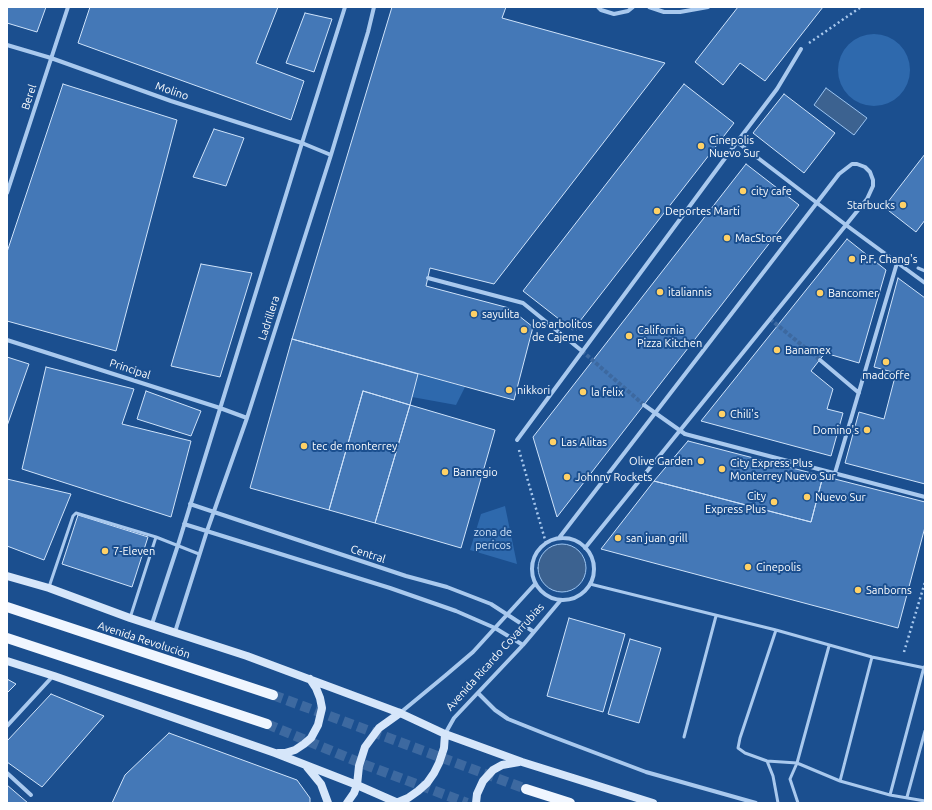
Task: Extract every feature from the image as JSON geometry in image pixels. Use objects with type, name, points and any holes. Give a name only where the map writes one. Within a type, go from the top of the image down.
[{"type":"main road","name":"Avenida Revolución","points":[[7,607],[273,695]]},
{"type":"main road","points":[[7,638],[267,724]]},
{"type":"main road","points":[[526,789],[570,803]]},
{"type":"street","name":"Berel","points":[[7,193],[68,7]]},
{"type":"street","name":"Ladrillera","points":[[152,624],[178,545],[345,7]]},
{"type":"street","name":"Ladrillera","points":[[175,633],[199,554],[247,418],[331,155],[368,32],[374,7]]},
{"type":"street","points":[[598,7],[601,10],[614,14],[628,11],[633,7]]},
{"type":"street","points":[[649,7],[664,12],[680,12],[708,7]]},
{"type":"street","name":"Molino","points":[[7,44],[51,58],[171,101],[302,143],[331,155]]},
{"type":"street","points":[[517,440],[777,89],[801,49]]},
{"type":"street","points":[[738,142],[846,225],[925,283]]},
{"type":"street","points":[[559,538],[839,174],[848,166],[857,164],[865,167],[870,172],[873,180],[873,186],[867,199],[585,548]]},
{"type":"street","points":[[835,474],[897,263]]},
{"type":"street","points":[[428,278],[523,303],[582,351]]},
{"type":"street","name":"Principal","points":[[7,340],[247,418]]},
{"type":"street","points":[[820,360],[859,392]]},
{"type":"street","points":[[644,405],[685,434],[925,497]]},
{"type":"street","name":"Central","points":[[190,504],[406,576],[447,587],[491,604],[534,632]]},
{"type":"street","points":[[184,524],[434,603],[495,628],[523,645]]},
{"type":"street","points":[[559,538],[572,540],[585,548],[593,562],[595,569],[590,584],[577,596],[569,600],[560,600],[545,595],[535,584],[531,574],[532,563],[537,552],[546,543],[559,538]]},
{"type":"street","points":[[7,576],[48,588],[130,618],[247,656],[400,713],[445,734],[522,762],[653,803]]},
{"type":"street","name":"Avenida Ricardo Covarrubias","points":[[347,803],[354,793],[357,785],[359,766],[365,747],[379,728],[400,713],[459,664],[495,628],[535,584]]},
{"type":"street","name":"Avenida Ricardo Covarrubias","points":[[397,803],[408,798],[427,783],[439,762],[444,748],[445,734],[454,718],[523,645],[560,600]]},
{"type":"street","points":[[7,661],[275,753],[357,785],[397,803]]},
{"type":"street","points":[[7,726],[54,676]]},
{"type":"street","points":[[275,753],[285,753],[295,750],[311,738],[318,725],[322,708],[316,688],[310,679]]},
{"type":"street","points":[[478,694],[508,719],[548,736],[646,772],[756,803]]},
{"type":"street","points":[[476,803],[477,794],[483,781],[493,770],[512,762],[522,762]]},
{"type":"street","points":[[305,765],[314,774],[328,803]]},
{"type":"street","points":[[7,773],[31,795]]},
{"type":"lane","points":[[918,268],[925,271]]},
{"type":"lane","points":[[48,588],[75,514],[178,545],[199,554]]},
{"type":"lane","points":[[130,618],[156,538]]},
{"type":"lane","points":[[590,584],[776,630],[872,657],[924,667],[890,794]]},
{"type":"lane","points":[[684,737],[716,616]]},
{"type":"lane","points":[[776,630],[738,743],[738,748],[767,761],[797,763],[840,781],[890,794],[925,801]]},
{"type":"lane","points":[[798,803],[790,779],[797,763],[829,646]]},
{"type":"lane","points":[[840,781],[872,657]]},
{"type":"lane","points":[[907,797],[925,731]]},
{"type":"lane","points":[[767,761],[773,776],[778,803]]},
{"type":"path","points":[[801,49],[861,7]]},
{"type":"path","points":[[517,440],[546,543]]},
{"type":"path","points":[[901,662],[925,582]]},
{"type":"green space","points":[[874,34],[894,40],[904,50],[910,70],[904,90],[894,100],[874,106],[854,100],[844,90],[838,70],[844,50],[854,40]]},
{"type":"green space","points":[[418,374],[465,387],[456,405],[412,397]]},
{"type":"green space","name":"zona de pericos","points":[[505,506],[517,564],[470,550],[481,514]]},
{"type":"shaded area","points":[[826,88],[867,118],[854,135],[814,105]]},
{"type":"shaded area","points":[[562,544],[571,546],[579,551],[584,559],[586,568],[584,577],[579,585],[571,590],[562,592],[553,590],[545,585],[540,577],[538,568],[540,559],[545,551],[553,546]]},
{"type":"building","points":[[7,7],[46,7],[37,32],[7,23]]},
{"type":"building","points":[[90,7],[278,7],[256,63],[304,81],[291,120],[78,43]]},
{"type":"building","points":[[392,7],[506,7],[502,18],[665,63],[494,284],[430,268],[426,286],[509,308],[533,327],[514,400],[292,339]]},
{"type":"building","points":[[738,7],[823,7],[765,81],[740,63],[723,85],[695,62]]},
{"type":"building","points":[[305,13],[332,19],[314,72],[286,63]]},
{"type":"building","points":[[63,84],[177,120],[116,351],[7,321],[7,252]]},
{"type":"building","points":[[684,84],[734,123],[573,330],[523,291]]},
{"type":"building","points":[[784,94],[835,133],[804,173],[753,133]]},
{"type":"building","points":[[214,129],[244,138],[226,186],[193,177]]},
{"type":"building","points":[[925,154],[925,220],[916,232],[884,207]]},
{"type":"building","points":[[746,164],[799,205],[557,517],[533,437]]},
{"type":"building","points":[[847,239],[886,270],[859,363],[825,353],[811,371],[833,389],[827,409],[843,413],[831,456],[701,421]]},
{"type":"building","points":[[201,264],[252,273],[220,377],[171,366]]},
{"type":"building","points":[[898,278],[925,298],[925,484],[845,463],[859,412],[884,419],[896,373],[874,367]]},
{"type":"building","name":"tec de monterrey","points":[[292,339],[418,374],[410,405],[363,391],[329,510],[250,488]]},
{"type":"building","points":[[7,357],[29,364],[7,426]]},
{"type":"building","points":[[46,367],[134,389],[122,424],[191,441],[171,517],[22,469]]},
{"type":"building","points":[[146,391],[201,411],[191,436],[137,419]]},
{"type":"building","points":[[363,391],[410,405],[375,523],[329,510]]},
{"type":"building","points":[[410,405],[495,430],[461,548],[375,523]]},
{"type":"building","name":"City Express Plus","points":[[688,441],[823,476],[811,522],[654,481]]},
{"type":"building","points":[[823,476],[925,502],[925,527],[898,628],[601,549],[654,481],[811,522]]},
{"type":"building","points":[[7,479],[71,494],[44,560],[7,546]]},
{"type":"building","name":"7-Eleven","points":[[78,515],[148,537],[132,587],[62,564]]},
{"type":"building","points":[[569,618],[625,634],[603,712],[547,696]]},
{"type":"building","points":[[630,639],[661,648],[639,723],[608,714]]},
{"type":"building","points":[[7,679],[16,684],[7,693]]},
{"type":"building","points":[[51,694],[104,716],[42,787],[7,762],[7,741]]},
{"type":"building","points":[[169,733],[297,780],[310,798],[310,803],[112,803],[125,775]]},
{"type":"building","points":[[7,785],[28,803],[7,803]]},
{"type":"tunnel","points":[[770,319],[820,360]]},
{"type":"tunnel","points":[[582,351],[644,405]]},
{"type":"tunnel","points":[[273,695],[526,789]]},
{"type":"tunnel","points":[[267,724],[363,764],[467,803]]},
{"type":"place","name":"Cinepolis Nuevo Sur","points":[[701,146]]},
{"type":"place","name":"city cafe","points":[[743,191]]},
{"type":"place","name":"Starbucks","points":[[903,205]]},
{"type":"place","name":"Deportes Marti","points":[[657,211]]},
{"type":"place","name":"MacStore","points":[[727,238]]},
{"type":"place","name":"P.F. Chang's","points":[[852,259]]},
{"type":"place","name":"italiannis","points":[[660,292]]},
{"type":"place","name":"Bancomer","points":[[820,293]]},
{"type":"place","name":"sayulita","points":[[474,314]]},
{"type":"place","name":"los arbolitos de Cajeme","points":[[524,330]]},
{"type":"place","name":"California Pizza Kitchen","points":[[629,336]]},
{"type":"place","name":"Banamex","points":[[777,350]]},
{"type":"place","name":"madcoffe","points":[[886,362]]},
{"type":"place","name":"nikkori","points":[[509,390]]},
{"type":"place","name":"la felix","points":[[583,392]]},
{"type":"place","name":"Chili's","points":[[722,414]]},
{"type":"place","name":"Domino's","points":[[867,430]]},
{"type":"place","name":"Las Alitas","points":[[553,442]]},
{"type":"place","name":"tec de monterrey","points":[[304,446]]},
{"type":"place","name":"Olive Garden","points":[[701,461]]},
{"type":"place","name":"City Express Plus Monterrey Nuevo Sur","points":[[722,469]]},
{"type":"place","name":"Banregio","points":[[445,472]]},
{"type":"place","name":"Johnny Rockets","points":[[567,477]]},
{"type":"place","name":"Nuevo Sur","points":[[807,497]]},
{"type":"place","name":"City Express Plus","points":[[774,502]]},
{"type":"place","name":"san juan grill","points":[[618,538]]},
{"type":"place","name":"7-Eleven","points":[[105,551]]},
{"type":"place","name":"Cinepolis","points":[[748,567]]},
{"type":"place","name":"Sanborns","points":[[858,590]]}]
